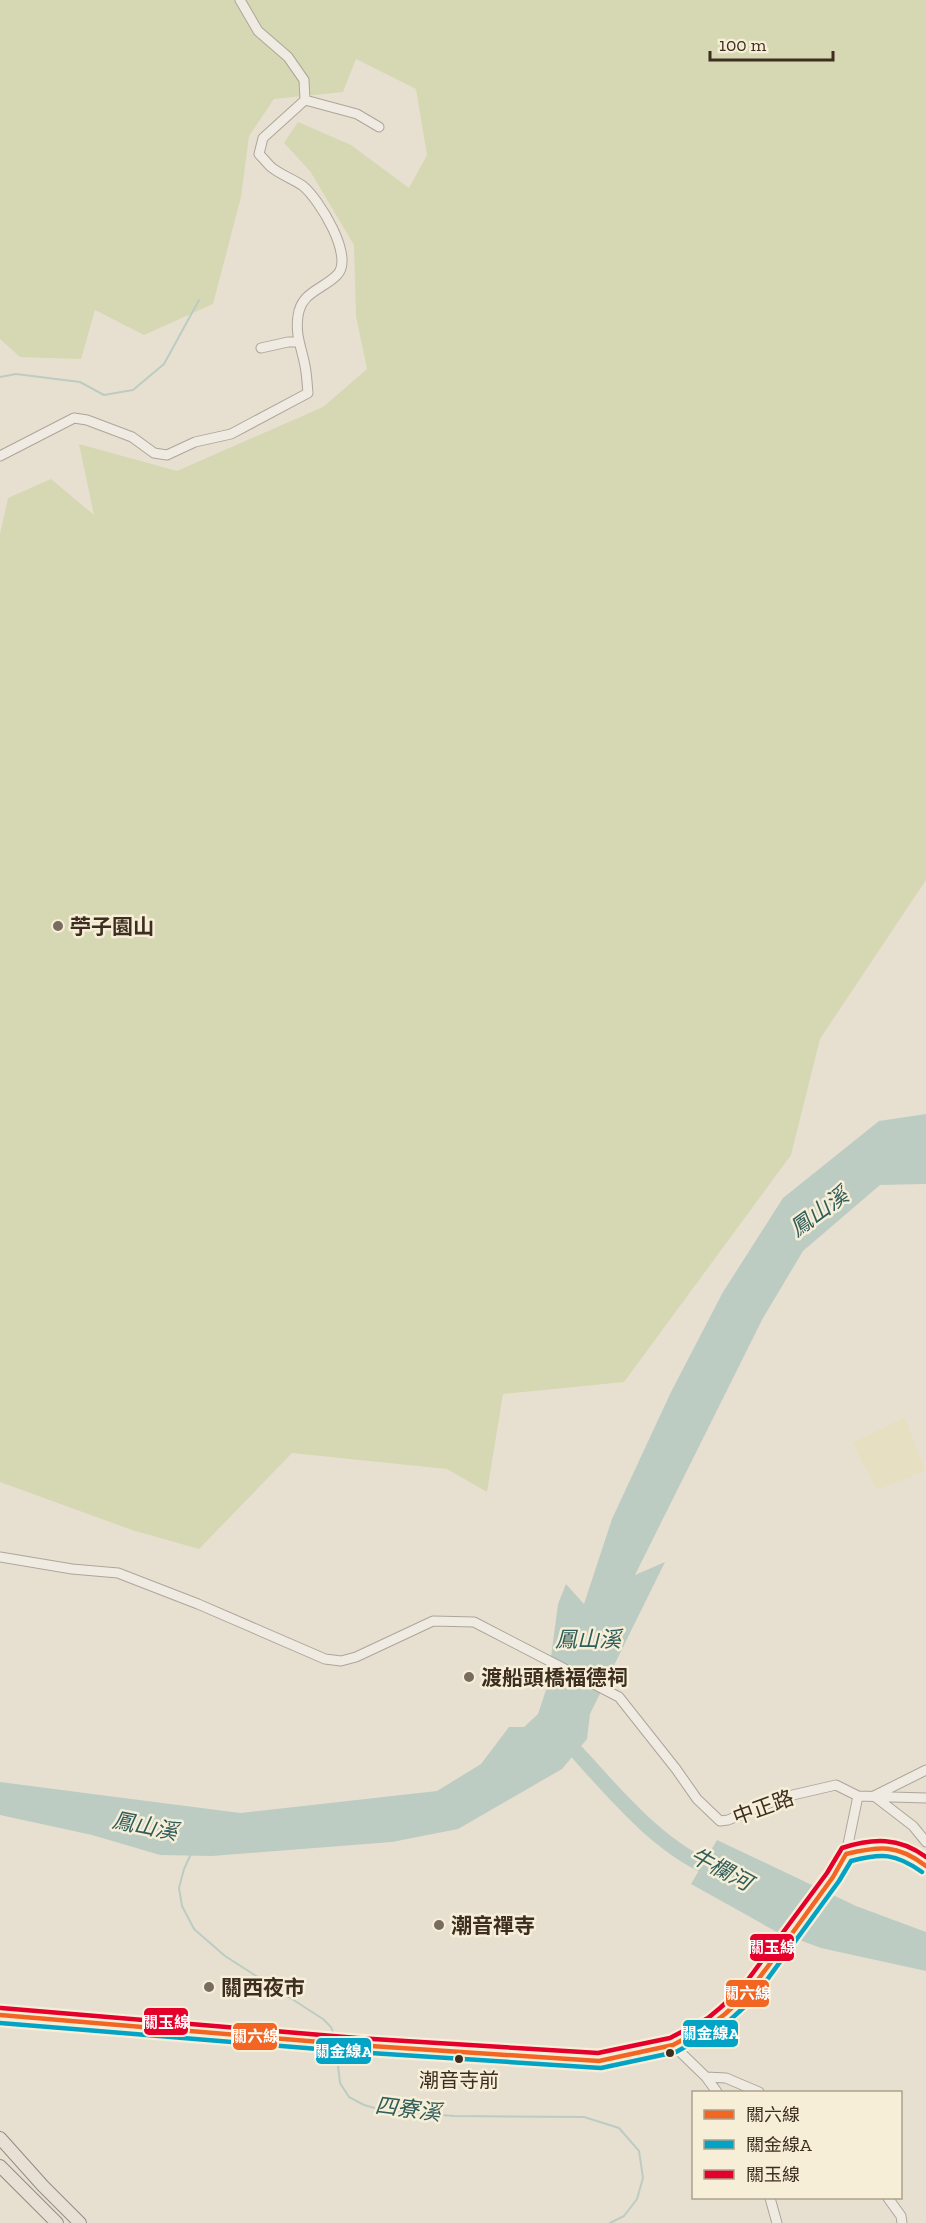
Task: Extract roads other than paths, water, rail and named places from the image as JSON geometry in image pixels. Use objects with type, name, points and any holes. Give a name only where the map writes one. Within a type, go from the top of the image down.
[{"type":"main road","points":[[0,2015],[356,2046],[599,2061],[673,2045],[712,2024],[725,2014],[747,1994],[772,1961],[833,1877],[846,1854],[889,1846],[926,1866]]},
{"type":"main road","points":[[0,2138],[80,2223]]},
{"type":"main road","points":[[0,2166],[57,2223]]},
{"type":"street","points":[[240,0],[258,30],[288,57],[304,80],[305,100]]},
{"type":"street","points":[[305,100],[357,114],[379,127]]},
{"type":"street","points":[[0,456],[74,418],[87,420],[132,437],[154,453],[167,455],[195,442],[231,434],[308,393],[305,365],[298,342],[297,315],[305,298],[338,275],[343,258],[338,240],[327,218],[311,195],[303,187],[271,167],[259,153],[263,138],[305,100]]},
{"type":"street","points":[[261,348],[298,342]]},
{"type":"street","name":"中正路","points":[[0,1557],[72,1569],[118,1573],[333,1661],[356,1657],[433,1621],[474,1622],[619,1697],[697,1799],[720,1821],[728,1820],[784,1797],[836,1785],[858,1796],[926,1798]]},
{"type":"street","points":[[926,1770],[874,1796],[913,1826],[926,1842]]},
{"type":"street","points":[[846,1854],[858,1796]]},
{"type":"street","points":[[673,2045],[706,2077],[716,2091]]},
{"type":"street","points":[[706,2077],[726,2078],[757,2091]]},
{"type":"street","points":[[770,2199],[777,2223]]},
{"type":"street","points":[[889,2199],[901,2216],[902,2223]]},
{"type":"water","name":"鳳山溪","points":[[926,1114],[926,1184],[880,1185],[803,1251],[763,1318],[635,1575],[665,1562],[590,1714],[587,1739],[562,1769],[458,1829],[392,1842],[212,1856],[160,1855],[92,1835],[0,1815],[0,1782],[240,1813],[437,1791],[481,1764],[509,1727],[524,1727],[538,1714],[547,1687],[558,1604],[566,1584],[584,1604],[612,1519],[671,1392],[723,1292],[783,1198],[879,1121]]},
{"type":"water","name":"牛欄河","points":[[717,1840],[856,1906],[926,1932],[926,1971],[821,1948],[775,1931],[691,1884]]},
{"type":"waterway","points":[[0,377],[16,374],[80,382],[104,395],[133,390],[164,364],[199,300]]},
{"type":"waterway","name":"牛欄河","points":[[564,1738],[635,1815],[655,1833],[676,1849],[720,1872]]},
{"type":"waterway","name":"四寮溪","points":[[191,1854],[179,1888],[182,1906],[194,1929],[225,1956],[323,2019],[331,2027],[335,2038]]},
{"type":"waterway","name":"四寮溪","points":[[336,2047],[340,2083],[349,2097],[364,2105],[382,2110],[454,2116],[584,2117],[619,2128],[639,2151],[643,2178],[637,2199],[624,2216],[610,2223]]},
{"type":"place","name":"苧子園山","points":[[58,926]]},
{"type":"place","name":"渡船頭橋福德祠","points":[[469,1677]]},
{"type":"place","name":"潮音禪寺","points":[[439,1925]]},
{"type":"place","name":"關西夜市","points":[[209,1987]]},
{"type":"place","name":"潮音寺前","points":[[459,2059]]}]
